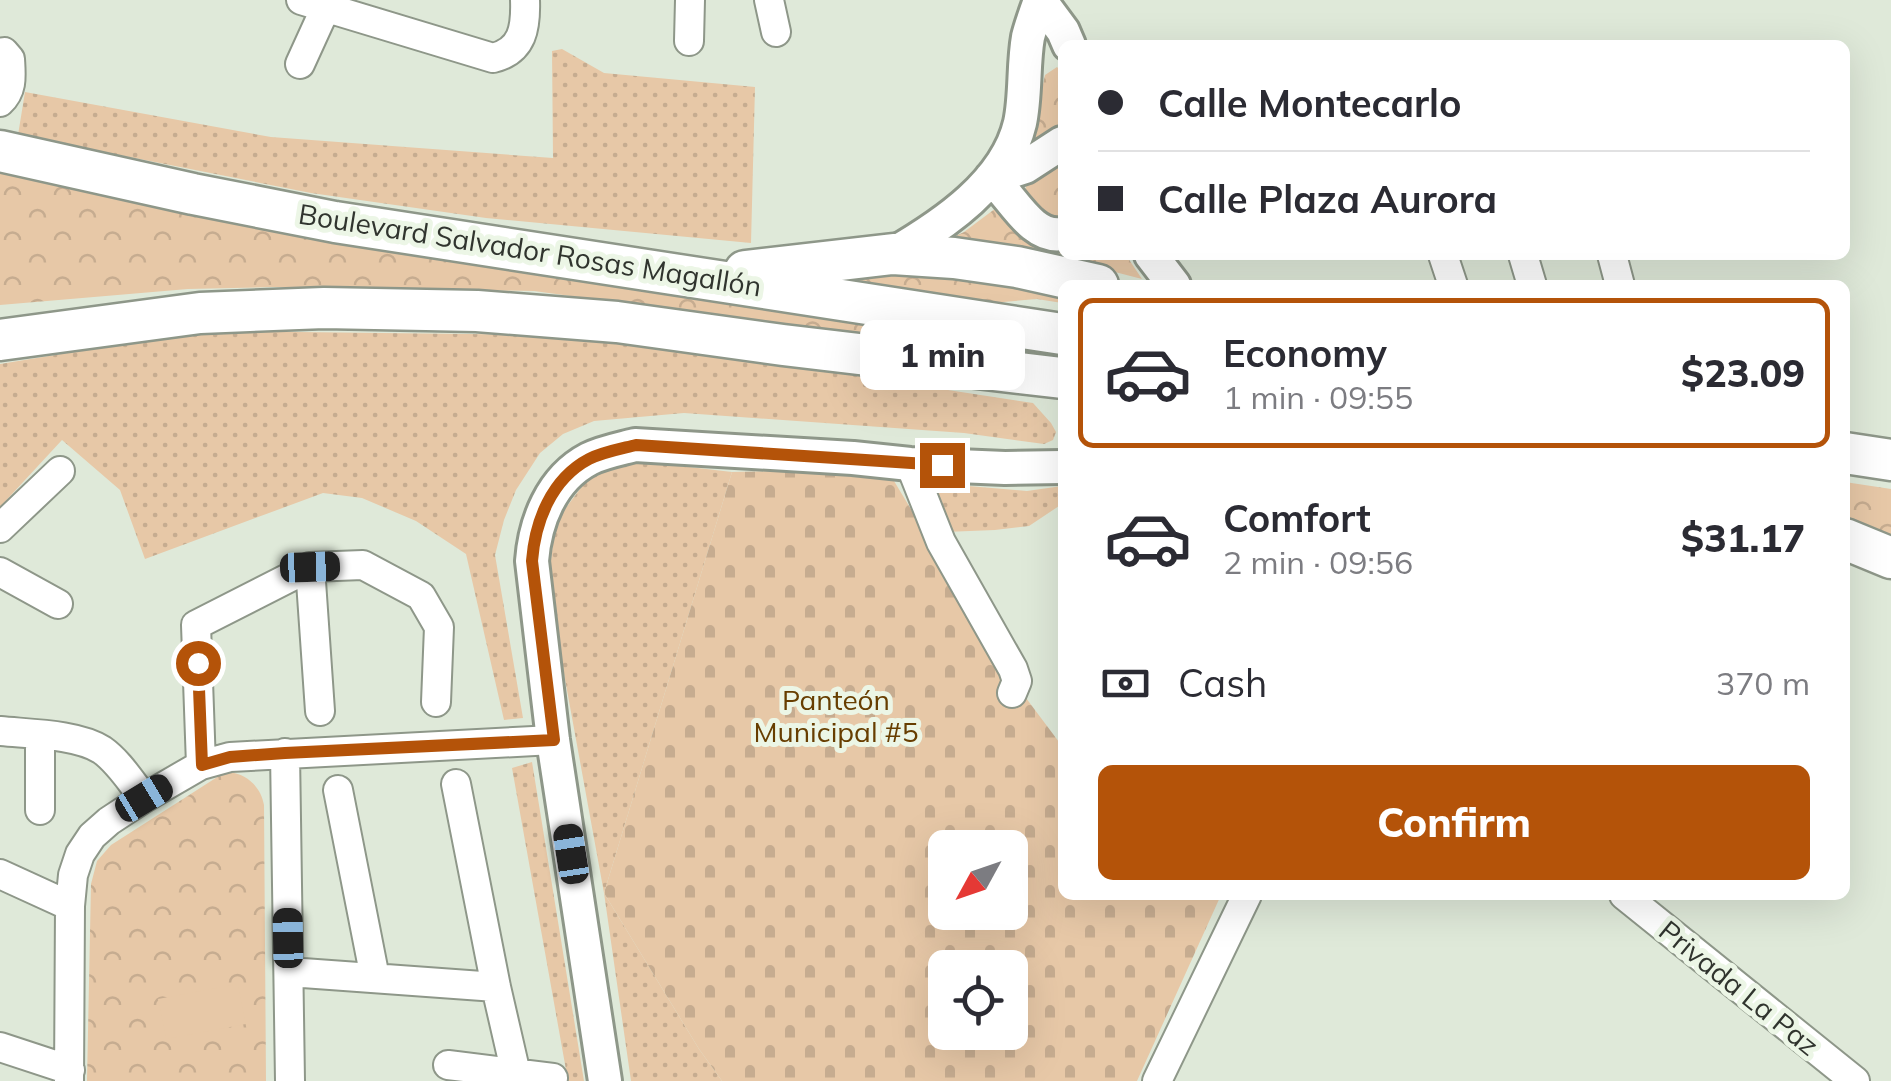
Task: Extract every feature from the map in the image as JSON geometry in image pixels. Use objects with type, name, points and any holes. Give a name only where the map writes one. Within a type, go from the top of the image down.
[{"type":"highway","name":"Boulevard Salvador Rosas Magallón","points":[[0,151],[335,222],[1058,333]]},
{"type":"highway","points":[[698,277],[894,254],[1017,267],[1076,280]]},
{"type":"highway","name":"Boulevard Salvador Rosas Magallón","points":[[3,341],[200,314],[324,308],[477,310],[617,322],[1056,387]]},
{"type":"highway","points":[[1850,454],[1891,460]]},
{"type":"highway","points":[[1850,541],[1891,558]]},
{"type":"main road","points":[[1040,0],[1067,40]]},
{"type":"main road","points":[[894,254],[945,220],[990,178],[1008,152],[1019,126],[1028,36],[1040,0]]},
{"type":"main road","points":[[990,178],[1025,167],[1058,146]]},
{"type":"main road","points":[[990,178],[1029,221],[1042,231],[1058,235]]},
{"type":"main road","points":[[605,1081],[554,740],[532,561],[534,534],[551,496],[586,460],[636,445],[910,464],[1058,467]]},
{"type":"street","points":[[300,64],[333,5],[493,58],[510,52],[518,44],[525,0]]},
{"type":"street","points":[[689,41],[690,0]]},
{"type":"street","points":[[769,0],[776,32]]},
{"type":"street","points":[[0,53],[10,59],[11,84],[0,102]]},
{"type":"street","points":[[910,464],[940,542],[1013,669],[1016,681],[1012,693]]},
{"type":"street","points":[[0,528],[60,471]]},
{"type":"street","points":[[202,765],[196,624],[310,567],[363,565],[422,596],[440,626],[436,702]]},
{"type":"street","points":[[310,567],[320,711]]},
{"type":"street","points":[[0,572],[58,604]]},
{"type":"street","points":[[0,731],[88,742],[118,764],[144,798]]},
{"type":"street","points":[[40,735],[40,810]]},
{"type":"street","points":[[0,1047],[70,1076],[70,906],[80,854],[109,821],[202,765],[230,757],[285,753],[554,740]]},
{"type":"street","points":[[285,753],[290,1081]]},
{"type":"street","points":[[456,784],[516,1074]]},
{"type":"street","points":[[338,790],[375,978]]},
{"type":"street","points":[[0,874],[70,906]]},
{"type":"street","points":[[1157,1081],[1245,900]]},
{"type":"street","name":"Privada La Paz","points":[[1630,900],[1854,1081]]},
{"type":"street","points":[[289,972],[496,987]]},
{"type":"street","points":[[448,1065],[552,1078]]},
{"type":"green space","points":[[562,49],[604,73],[755,87],[751,243],[486,218],[311,193],[18,135],[25,92],[271,137],[553,158],[552,51]]},
{"type":"green space","points":[[1058,68],[1058,131],[1028,154],[1045,75]]},
{"type":"green space","points":[[1058,157],[1058,219],[1047,219],[1025,197],[1026,185]]},
{"type":"green space","points":[[0,167],[439,254],[1058,353],[1058,366],[534,291],[188,289],[0,305]]},
{"type":"green space","points":[[1004,202],[1058,244],[1058,257],[933,247],[964,232]]},
{"type":"green space","points":[[1068,260],[1129,260],[1142,279]]},
{"type":"green space","points":[[723,266],[911,266],[1058,286],[1058,302],[1037,299],[968,305]]},
{"type":"green space","points":[[202,331],[554,335],[813,362],[883,380],[1033,403],[1056,432],[1053,440],[1044,444],[964,433],[684,413],[594,421],[563,434],[540,453],[516,490],[495,555],[523,718],[504,720],[466,554],[416,521],[362,498],[323,493],[145,559],[120,490],[62,440],[0,507],[0,364]]},
{"type":"green space","points":[[646,462],[732,472],[604,893],[548,586],[554,534],[562,513],[583,485],[616,466]]},
{"type":"green space","name":"Panteón Municipal #5","points":[[816,470],[891,476],[1020,690],[1058,741],[1058,900],[1219,900],[1137,1081],[722,1081],[604,893],[732,472]]},
{"type":"green space","points":[[922,482],[1027,491],[1058,487],[1058,507],[1029,526],[945,532]]},
{"type":"green space","points":[[1850,483],[1891,489],[1891,535],[1850,520]]},
{"type":"green space","points":[[532,762],[584,1081],[568,1081],[512,768]]},
{"type":"green space","points":[[229,772],[252,782],[264,805],[266,1081],[87,1081],[91,884],[97,861],[111,845]]},
{"type":"green space","points":[[604,893],[699,1049],[722,1081],[631,1081]]},
{"type":"green space","points":[[238,984],[246,1024],[166,1039],[158,999]]},
{"type":"route","points":[[198,663],[202,765],[230,757],[285,753],[554,740],[532,561],[534,534],[551,496],[586,460],[636,445],[942,465]]}]
